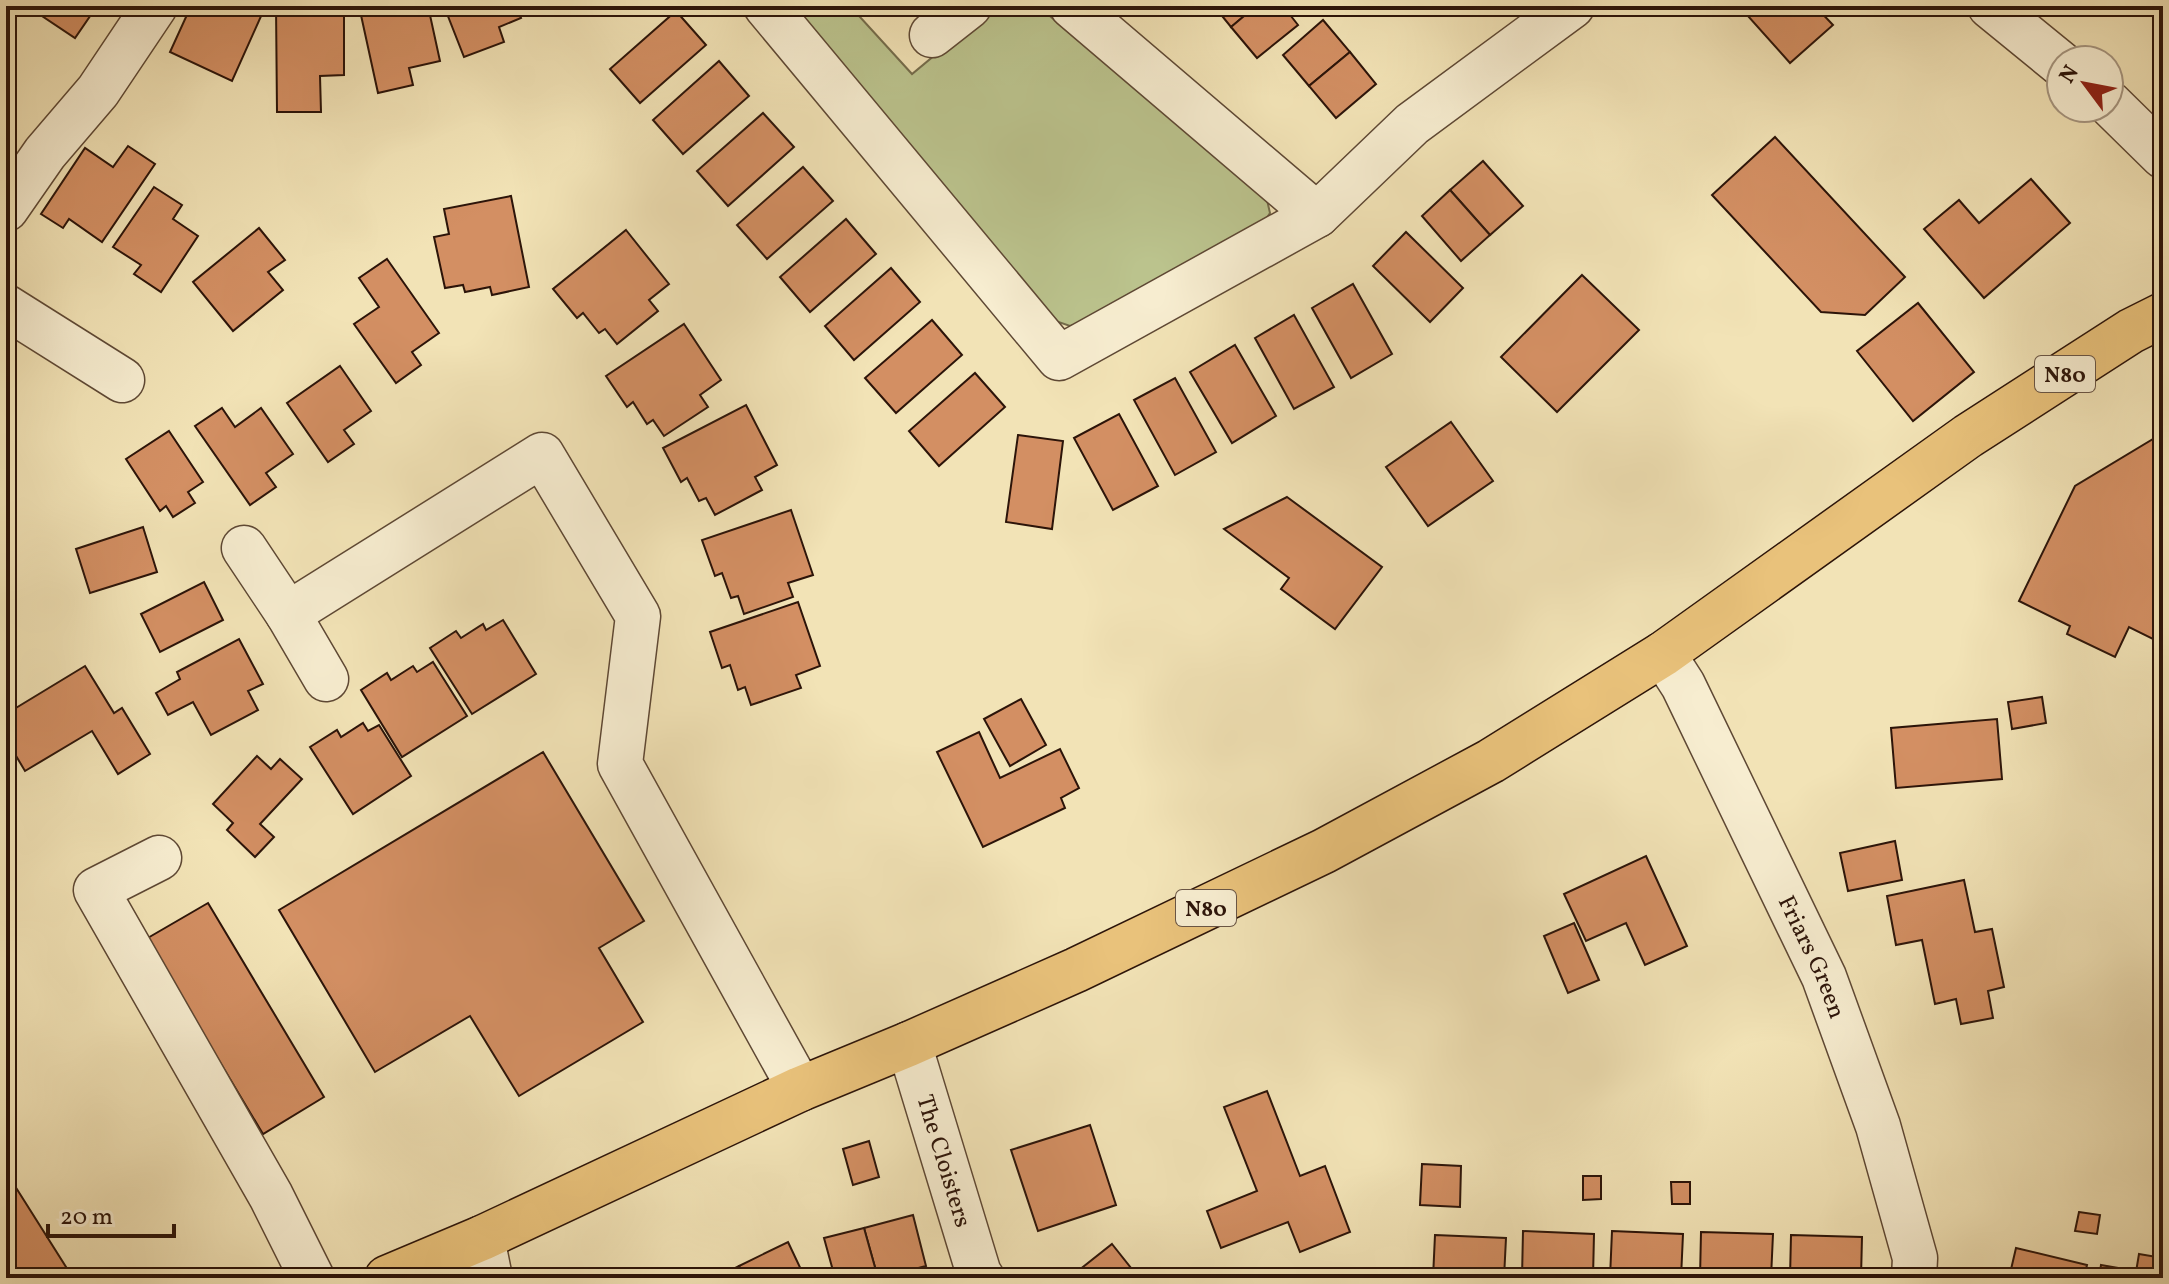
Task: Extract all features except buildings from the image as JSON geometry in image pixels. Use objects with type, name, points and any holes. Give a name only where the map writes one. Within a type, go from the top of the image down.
[{"type":"main road","name":"N80","points":[[387,1278],[486,1258],[800,1089],[1090,963],[1324,851],[1491,761],[1663,654],[1968,436],[2131,331],[2163,315]]},
{"type":"street","points":[[6,209],[45,153],[98,91],[155,6]]},
{"type":"street","points":[[766,6],[1059,358],[1317,215],[1412,124],[1572,6]]},
{"type":"street","points":[[932,35],[969,6]]},
{"type":"street","points":[[1072,6],[1317,215]]},
{"type":"street","points":[[1990,6],[2045,51]]},
{"type":"street","points":[[2125,119],[2163,156]]},
{"type":"street","points":[[6,307],[122,380]]},
{"type":"street","points":[[288,614],[542,455],[638,616],[620,764],[800,1089]]},
{"type":"street","points":[[244,548],[326,679]]},
{"type":"street","name":"Friars Green","points":[[1663,654],[1683,685],[1824,977],[1878,1126],[1915,1258],[1914,1278]]},
{"type":"street","points":[[159,858],[96,890],[271,1196],[312,1278]]},
{"type":"street","name":"The Cloisters","points":[[909,1044],[982,1278]]},
{"type":"green space","points":[[793,6],[850,6],[912,74],[994,6],[1038,6],[1267,200],[1270,213],[1258,231],[1096,319],[1070,326],[1044,317]]}]
